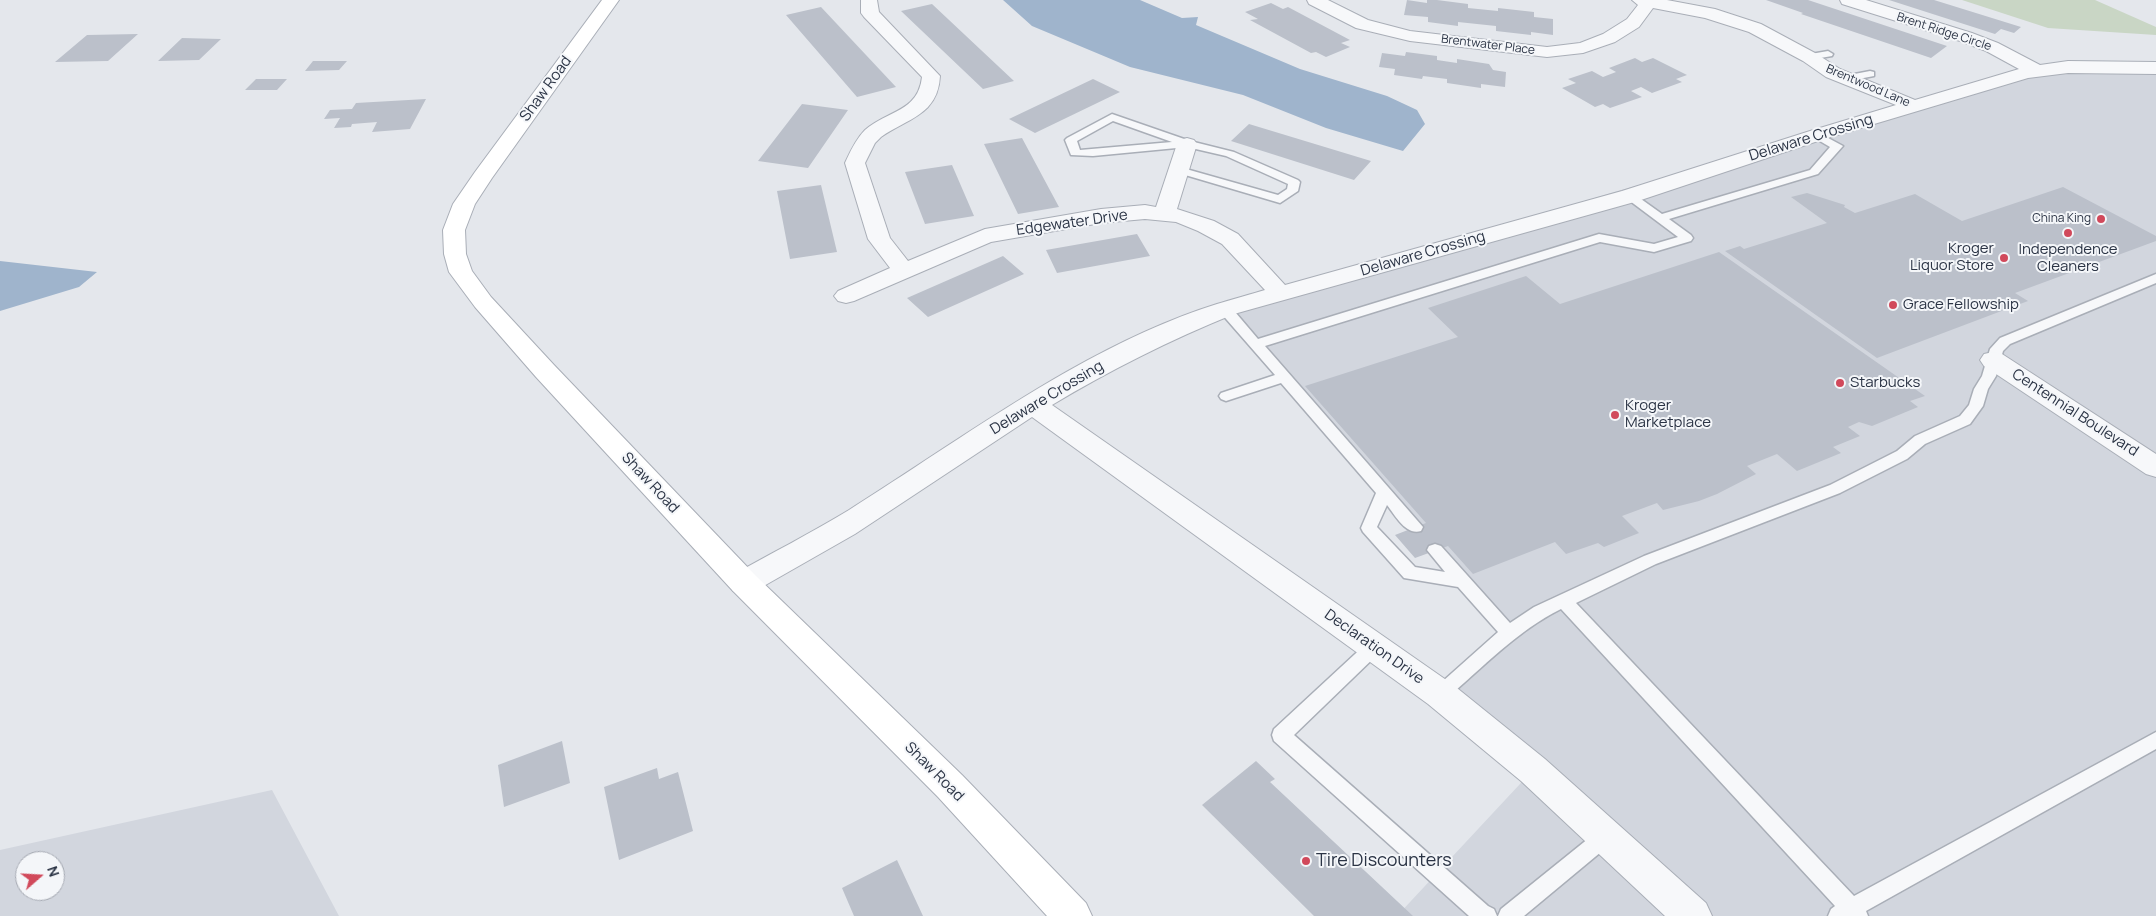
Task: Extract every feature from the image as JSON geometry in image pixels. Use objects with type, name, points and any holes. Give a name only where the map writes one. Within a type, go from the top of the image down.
[{"type":"main road","name":"Shaw Road","points":[[611,0],[482,176],[464,204],[454,230],[455,254],[461,272],[483,302],[545,371],[744,583],[950,786],[1073,916]]},
{"type":"street","points":[[869,0],[870,13],[931,76],[932,88],[916,110],[873,133],[855,163],[879,239],[904,271]]},
{"type":"street","name":"Brentwater Place","points":[[1315,0],[1362,24],[1410,36],[1547,52],[1583,48],[1609,38],[1633,23],[1646,1]]},
{"type":"street","name":"Brentwood Lane","points":[[1681,0],[1712,6],[1750,17],[1828,54],[1842,58],[1891,86],[1914,106]]},
{"type":"street","name":"Brent Ridge Circle","points":[[1848,0],[1966,37],[1992,47],[2036,71]]},
{"type":"street","name":"Brentwood Lane","points":[[1646,1],[1732,20],[1755,28],[1809,57],[1833,73],[1914,106]]},
{"type":"street","name":"Delaware Crossing","points":[[744,583],[858,519],[1034,405],[1120,354],[1184,323],[1224,309],[1630,196],[1817,135],[2036,71],[2085,66],[2156,68]]},
{"type":"street","points":[[1165,214],[1187,144]]},
{"type":"street","name":"Edgewater Drive","points":[[846,296],[986,236],[1101,216],[1145,212],[1189,219],[1230,239],[1281,294]]},
{"type":"street","name":"Centennial Boulevard","points":[[1994,360],[2156,467]]},
{"type":"street","name":"Declaration Drive","points":[[1034,405],[1440,694],[1533,770],[1693,916]]},
{"type":"lane","points":[[1809,57],[1828,54]]},
{"type":"lane","points":[[1848,78],[1870,74]]},
{"type":"lane","points":[[1179,170],[1280,199],[1292,191],[1294,182],[1230,154],[1187,144],[1112,116],[1071,140],[1075,153],[1093,154],[1187,144]]},
{"type":"lane","points":[[1660,218],[1814,172],[1837,146],[1817,135]]},
{"type":"lane","points":[[1256,344],[1599,238],[1654,248],[1687,238],[1630,196]]},
{"type":"lane","points":[[1440,694],[1509,633],[1540,612],[1650,560],[1834,489],[1902,455],[1920,440],[1965,420],[1976,406],[1981,389],[1989,376],[1997,349],[2005,341],[2156,278]]},
{"type":"lane","points":[[1224,309],[1415,527]]},
{"type":"lane","points":[[1226,396],[1284,377]]},
{"type":"lane","points":[[1384,492],[1369,528],[1410,573],[1463,581]]},
{"type":"lane","points":[[1436,550],[1509,633]]},
{"type":"lane","points":[[1564,601],[1849,914],[2156,740]]},
{"type":"lane","points":[[1374,648],[1281,735],[1481,912],[1488,916]]},
{"type":"lane","points":[[1508,916],[1606,836]]},
{"type":"shaded area","points":[[2156,68],[2156,916],[1397,916],[1533,770],[1440,694],[1509,633],[1225,309],[1311,285],[1614,192],[1817,135],[2026,73]]},
{"type":"shaded area","points":[[272,790],[339,916],[0,916],[0,850]]},
{"type":"green space","points":[[1962,0],[2095,0],[2156,27],[2156,35],[2048,28]]},
{"type":"water","points":[[1003,0],[1140,0],[1182,18],[1198,17],[1196,25],[1300,69],[1387,96],[1417,110],[1425,124],[1403,151],[1326,128],[1243,95],[1130,67],[1032,26]]},
{"type":"water","points":[[0,261],[97,272],[79,287],[0,311]]},
{"type":"building","points":[[1407,0],[1427,3],[1427,0],[1437,0],[1468,4],[1468,8],[1498,11],[1498,8],[1534,12],[1534,17],[1553,19],[1553,35],[1531,32],[1531,35],[1496,31],[1496,26],[1458,22],[1458,26],[1428,22],[1428,17],[1404,15]]},
{"type":"building","points":[[1766,0],[1808,0],[1947,46],[1931,58],[1801,14],[1803,13]]},
{"type":"building","points":[[1889,0],[1934,0],[2021,27],[2014,33],[2001,29],[1995,34]]},
{"type":"building","points":[[1271,3],[1283,9],[1288,7],[1350,40],[1341,43],[1350,47],[1326,57],[1316,52],[1311,53],[1250,20],[1258,19],[1245,12]]},
{"type":"building","points":[[932,4],[1014,81],[983,89],[901,11]]},
{"type":"building","points":[[821,7],[896,87],[857,97],[786,15]]},
{"type":"building","points":[[138,34],[108,61],[55,62],[87,35]]},
{"type":"building","points":[[182,38],[221,39],[199,60],[158,61]]},
{"type":"building","points":[[1406,52],[1437,56],[1437,60],[1457,63],[1457,59],[1489,64],[1493,70],[1506,72],[1505,87],[1481,84],[1481,88],[1447,83],[1447,79],[1423,76],[1422,79],[1394,75],[1395,69],[1379,67],[1382,53],[1405,56]]},
{"type":"building","points":[[1635,58],[1642,62],[1653,58],[1687,75],[1676,79],[1682,82],[1652,93],[1641,87],[1631,91],[1642,97],[1610,108],[1603,104],[1595,107],[1562,88],[1576,83],[1568,79],[1592,71],[1603,77],[1616,72],[1609,68]]},
{"type":"building","points":[[313,61],[347,61],[339,70],[305,71]]},
{"type":"building","points":[[256,79],[287,79],[277,90],[245,90]]},
{"type":"building","points":[[1093,79],[1120,92],[1035,133],[1009,119]]},
{"type":"building","points":[[426,99],[410,129],[372,132],[377,122],[334,128],[340,118],[324,119],[330,110],[352,109],[356,103]]},
{"type":"building","points":[[802,104],[848,110],[808,168],[758,161]]},
{"type":"building","points":[[1249,124],[1371,161],[1354,180],[1231,141]]},
{"type":"building","points":[[1022,138],[1059,207],[1018,214],[984,144]]},
{"type":"building","points":[[952,165],[974,216],[925,224],[905,172]]},
{"type":"building","points":[[821,185],[837,252],[790,259],[777,191]]},
{"type":"building","points":[[2063,187],[2156,236],[2156,241],[2015,293],[2028,301],[1877,358],[1725,251],[1740,246],[1744,249],[1827,223],[1791,197],[1807,193],[1845,205],[1844,207],[1855,213],[1915,194],[1962,221]]},
{"type":"building","points":[[1137,234],[1150,256],[1057,273],[1046,250]]},
{"type":"building","name":"Kroger Marketplace","points":[[1719,252],[1925,396],[1910,401],[1918,407],[1872,426],[1859,422],[1848,427],[1860,436],[1833,447],[1841,453],[1797,471],[1777,454],[1747,466],[1756,474],[1717,494],[1699,501],[1663,510],[1657,503],[1622,516],[1639,533],[1604,547],[1598,543],[1566,554],[1555,542],[1473,574],[1448,546],[1415,558],[1395,535],[1426,523],[1305,386],[1458,337],[1428,308],[1526,276],[1560,304]]},
{"type":"building","points":[[1003,256],[1024,274],[928,317],[907,298]]},
{"type":"building","points":[[562,741],[570,783],[504,807],[498,765]]},
{"type":"building","name":"Tire Discounters","points":[[1256,761],[1275,779],[1270,782],[1413,916],[1314,916],[1202,805]]},
{"type":"building","points":[[657,768],[659,779],[678,772],[693,831],[619,860],[604,787]]},
{"type":"building","points":[[897,860],[923,916],[854,916],[842,888]]},
{"type":"place","name":"China King","points":[[2101,219]]},
{"type":"place","name":"Independence Cleaners","points":[[2068,233]]},
{"type":"place","name":"Kroger Liquor Store","points":[[2004,258]]},
{"type":"place","name":"Grace Fellowship","points":[[1893,305]]},
{"type":"place","name":"Starbucks","points":[[1840,383]]},
{"type":"place","name":"Kroger Marketplace","points":[[1615,415]]},
{"type":"place","name":"Tire Discounters","points":[[1306,861]]}]
